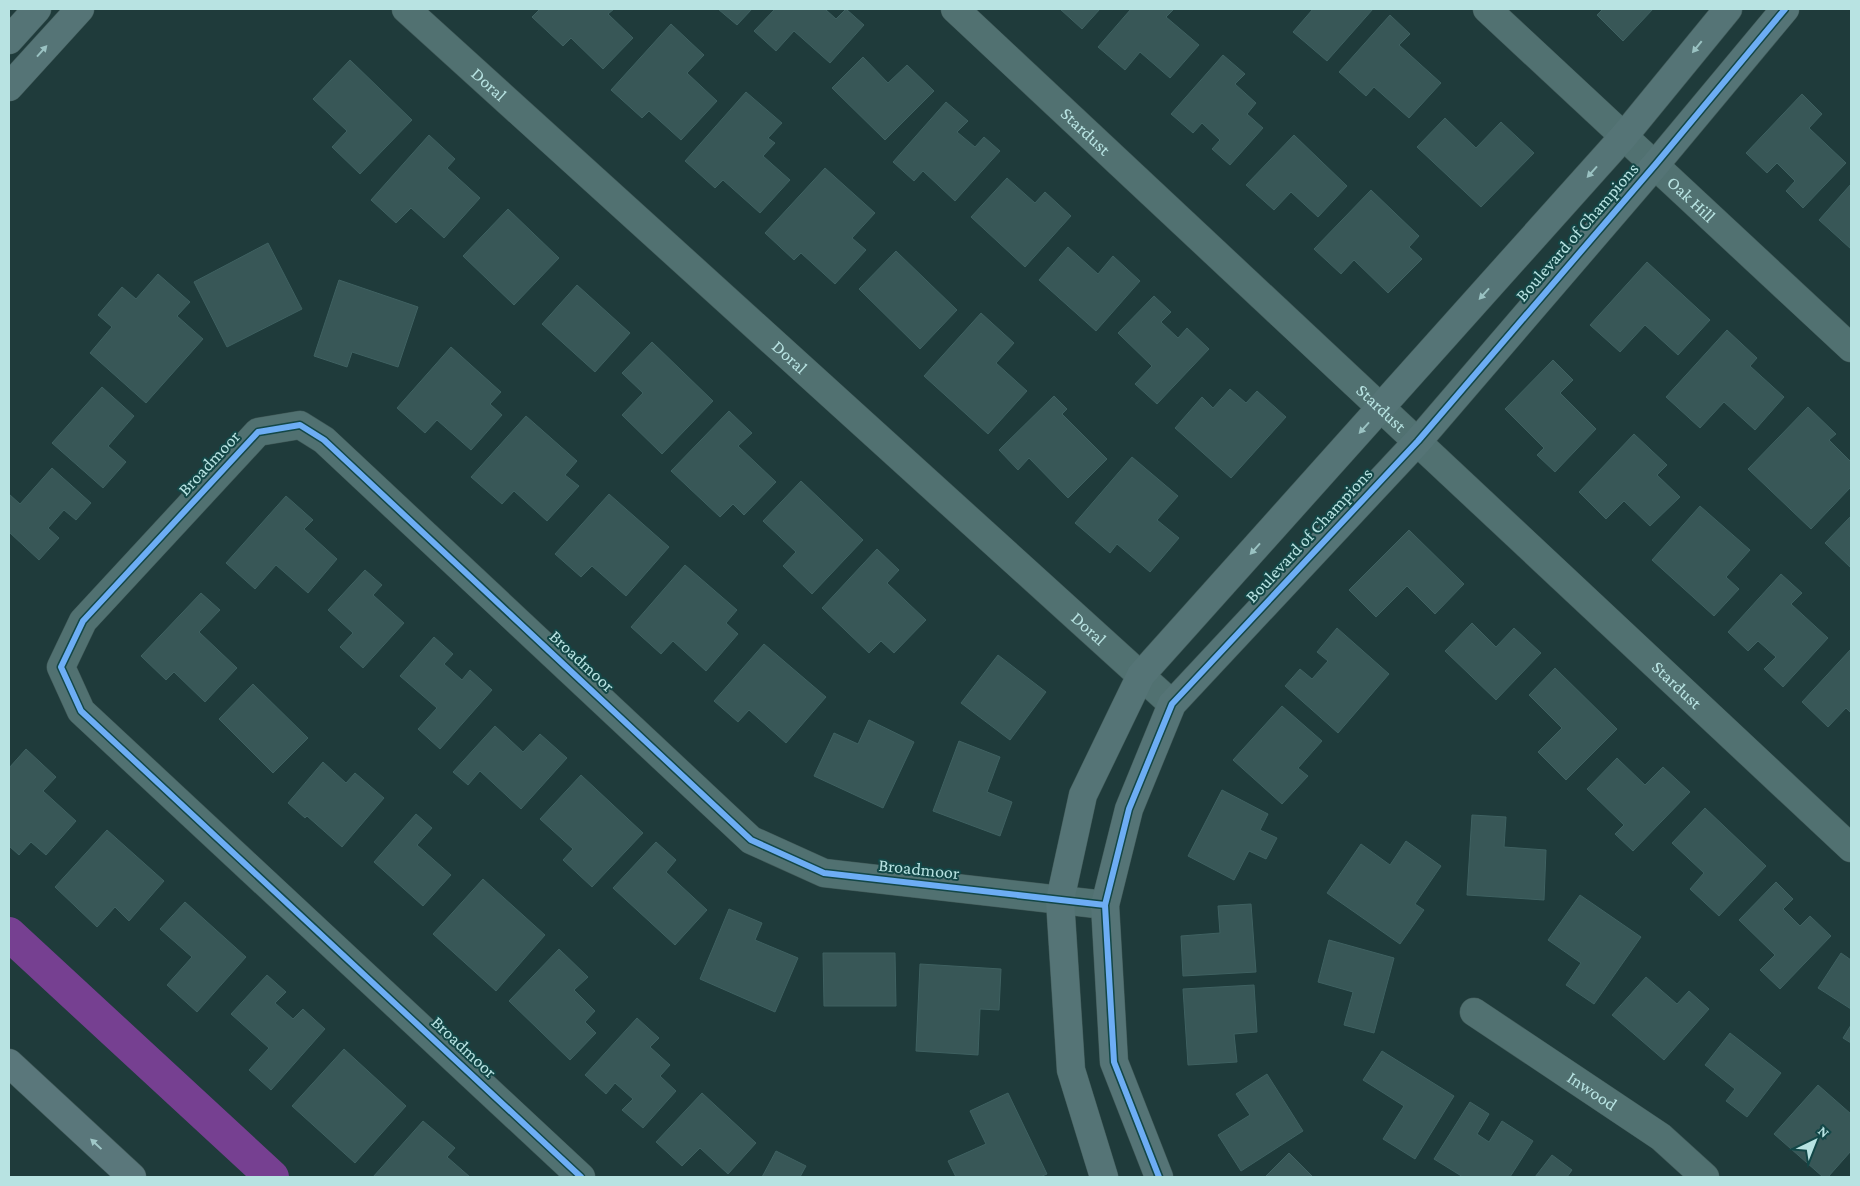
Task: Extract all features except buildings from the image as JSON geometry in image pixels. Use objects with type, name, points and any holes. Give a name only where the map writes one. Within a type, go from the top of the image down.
[{"type":"main road","points":[[9,1063],[132,1177]]},
{"type":"street","points":[[9,40],[37,9]]},
{"type":"street","points":[[9,87],[80,9]]},
{"type":"street","name":"Doral","points":[[406,9],[1172,704]]},
{"type":"street","name":"Stardust","points":[[955,9],[1851,848]]},
{"type":"street","name":"Oak Hill","points":[[1487,9],[1851,348]]},
{"type":"street","name":"Boulevard of Champions","points":[[1104,1177],[1071,1070],[1060,900],[1083,795],[1141,676],[1624,136],[1728,9]]},
{"type":"street","name":"Boulevard of Champions","points":[[1159,1177],[1114,1062],[1106,905],[1129,809],[1172,704],[1418,441],[1785,9]]},
{"type":"street","name":"Broadmoor","points":[[581,1177],[81,711],[61,667],[83,621],[258,432],[300,426],[324,440],[751,840],[824,873],[1106,905]]},
{"type":"street","name":"Inwood","points":[[1474,1012],[1661,1137],[1705,1177]]},
{"type":"waterway","points":[[9,934],[272,1177]]},
{"type":"cycle path","points":[[1159,1177],[1114,1062],[1105,905],[1129,809],[1172,704],[1418,441],[1655,165],[1785,9]]},
{"type":"cycle path","points":[[581,1177],[81,711],[61,667],[83,621],[258,432],[300,425],[324,440],[751,840],[824,873],[1105,905]]}]
